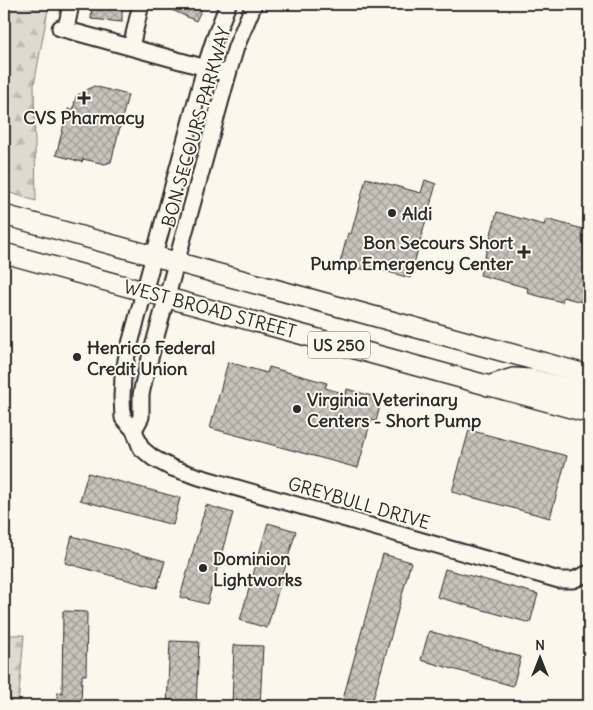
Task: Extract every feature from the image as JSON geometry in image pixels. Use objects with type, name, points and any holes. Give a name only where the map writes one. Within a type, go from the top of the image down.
[{"type":"main road","name":"WEST BROAD STREET","points":[[4,215],[589,374]]},
{"type":"main road","name":"WEST BROAD STREET","points":[[4,254],[589,413]]},
{"type":"main road","points":[[488,386],[513,378],[531,380],[589,394]]},
{"type":"street","points":[[72,4],[63,29],[228,74]]},
{"type":"street","points":[[132,47],[142,4]]},
{"type":"street","name":"BON SECOURS PARKWAY","points":[[144,292],[205,68],[228,4]]},
{"type":"street","name":"BON SECOURS PARKWAY","points":[[167,298],[228,74],[236,47],[254,4]]},
{"type":"street","name":"GREYBULL DRIVE","points":[[144,292],[123,377],[123,418],[134,430],[141,448],[153,458],[172,468],[199,478],[559,580],[572,580],[589,573]]},
{"type":"street","points":[[134,430],[141,417],[141,396],[144,380],[167,298]]},
{"type":"green space","points":[[4,4],[49,4],[34,85],[36,201],[4,191]]},
{"type":"green space","points":[[4,635],[24,635],[18,706],[4,706]]},
{"type":"building","points":[[92,4],[122,4],[122,22],[91,19]]},
{"type":"building","points":[[159,4],[204,4],[196,21]]},
{"type":"building","name":"CVS Pharmacy","points":[[94,86],[128,95],[111,162],[105,164],[83,159],[82,162],[56,155],[68,109],[73,110],[76,96]]},
{"type":"building","name":"Aldi","points":[[366,178],[421,193],[425,180],[436,184],[410,278],[370,267],[369,271],[340,263],[348,233],[351,234]]},
{"type":"building","points":[[497,212],[544,225],[546,219],[583,229],[581,235],[589,237],[589,304],[563,297],[562,302],[527,293],[528,288],[480,275]]},
{"type":"building","name":"Virginia Veterinary Centers - Short Pump","points":[[228,362],[267,373],[269,367],[327,383],[325,388],[346,394],[347,389],[382,399],[376,421],[371,420],[358,468],[210,428]]},
{"type":"building","points":[[469,430],[567,456],[550,518],[452,492]]},
{"type":"building","points":[[88,473],[180,498],[173,525],[80,500]]},
{"type":"building","points":[[206,505],[233,513],[207,604],[180,597]]},
{"type":"building","points":[[268,523],[296,531],[267,628],[240,620]]},
{"type":"building","points":[[72,536],[165,561],[157,588],[65,563]]},
{"type":"building","points":[[383,554],[411,562],[389,643],[371,706],[341,706]]},
{"type":"building","points":[[445,569],[538,594],[530,623],[437,597]]},
{"type":"building","points":[[63,611],[87,612],[86,675],[82,675],[81,706],[57,706],[58,692],[62,693]]},
{"type":"building","points":[[429,631],[521,657],[513,686],[421,660]]},
{"type":"building","points":[[170,641],[199,642],[196,706],[167,706]]},
{"type":"building","points":[[234,645],[263,646],[260,706],[232,706]]},
{"type":"place","name":"CVS Pharmacy","points":[[84,98]]},
{"type":"place","name":"Aldi","points":[[392,213]]},
{"type":"place","name":"Bon Secours Short Pump Emergency Center","points":[[524,252]]},
{"type":"place","name":"Henrico Federal Credit Union","points":[[77,357]]},
{"type":"place","name":"Virginia Veterinary Centers - Short Pump","points":[[297,409]]},
{"type":"place","name":"Dominion Lightworks","points":[[203,568]]}]
